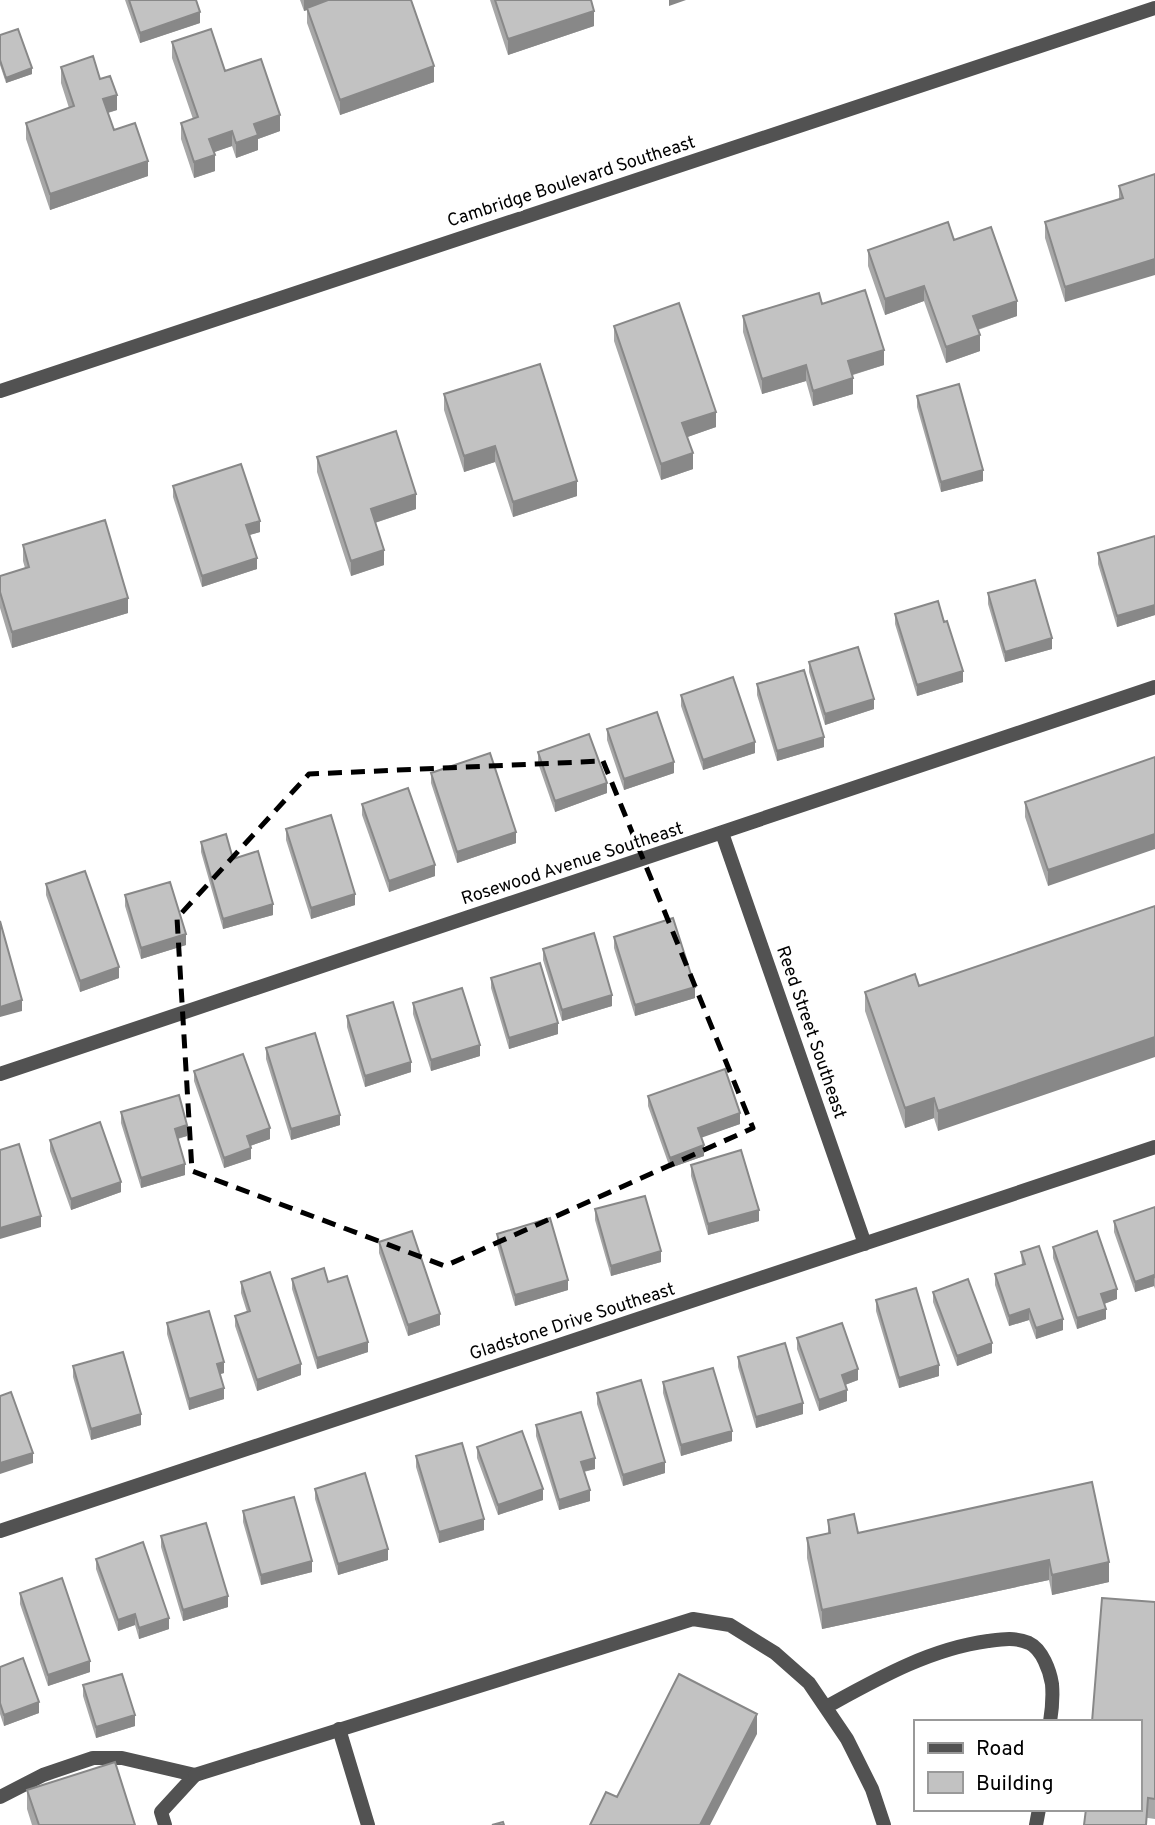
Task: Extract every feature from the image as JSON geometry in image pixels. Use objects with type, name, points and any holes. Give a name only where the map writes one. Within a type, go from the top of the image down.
[{"type":"street","name":"Cambridge Boulevard Southeast","points":[[0,391],[1155,8]]},
{"type":"street","name":"Rosewood Avenue Southeast","points":[[0,1074],[1155,687]]},
{"type":"street","name":"Reed Street Southeast","points":[[722,833],[865,1244]]},
{"type":"street","name":"Gladstone Drive Southeast","points":[[0,1531],[1155,1147]]},
{"type":"street","points":[[165,1825],[161,1812],[195,1775],[693,1619],[730,1625],[775,1653],[809,1683],[847,1739],[872,1789],[884,1825]]},
{"type":"street","points":[[826,1707],[872,1681],[926,1656],[967,1644],[1010,1638],[1032,1644],[1044,1660],[1052,1684],[1050,1720]]},
{"type":"street","points":[[339,1729],[368,1825]]},
{"type":"street","points":[[0,1797],[43,1775],[93,1758],[122,1758],[195,1775]]},
{"type":"highlighted area","points":[[603,761],[753,1128],[445,1266],[192,1171],[177,918],[309,774]]},
{"type":"building","points":[[129,0],[196,0],[200,12],[140,33]]},
{"type":"building","points":[[328,0],[411,0],[434,66],[340,100],[307,8]]},
{"type":"building","points":[[495,0],[591,0],[594,11],[508,39]]},
{"type":"building","points":[[18,29],[32,68],[6,78],[0,60],[0,35]]},
{"type":"building","points":[[211,29],[225,71],[261,59],[280,115],[254,124],[258,135],[236,143],[232,131],[209,139],[215,155],[194,162],[181,123],[198,117],[172,42]]},
{"type":"building","points":[[93,56],[100,79],[110,76],[117,95],[103,99],[114,130],[135,123],[148,161],[50,194],[26,123],[74,106],[61,67]]},
{"type":"building","points":[[1155,174],[1155,259],[1065,287],[1045,222],[1123,198],[1119,186]]},
{"type":"building","points":[[948,222],[954,240],[991,227],[1017,301],[973,316],[980,335],[946,347],[924,286],[885,299],[868,250]]},
{"type":"building","points":[[865,290],[884,350],[848,361],[853,378],[813,391],[806,365],[762,379],[743,316],[819,293],[822,304]]},
{"type":"building","points":[[679,303],[716,412],[682,423],[693,453],[661,464],[614,326]]},
{"type":"building","points":[[540,364],[577,481],[513,502],[495,446],[464,456],[444,394]]},
{"type":"building","points":[[959,384],[983,470],[941,482],[917,396]]},
{"type":"building","points":[[396,431],[416,494],[371,509],[384,550],[351,561],[317,457]]},
{"type":"building","points":[[241,464],[260,521],[246,525],[257,558],[202,576],[173,486]]},
{"type":"building","points":[[105,520],[128,598],[12,632],[0,592],[0,576],[29,567],[23,545]]},
{"type":"building","points":[[1155,536],[1155,605],[1117,616],[1098,553]]},
{"type":"building","points":[[1035,580],[1052,638],[1005,652],[988,593]]},
{"type":"building","points":[[938,601],[963,671],[917,685],[895,614]]},
{"type":"building","points":[[858,647],[874,699],[825,714],[809,662]]},
{"type":"building","points":[[804,670],[824,737],[777,751],[757,684]]},
{"type":"building","points":[[733,677],[755,742],[703,760],[681,695]]},
{"type":"building","points":[[657,712],[674,762],[624,779],[607,729]]},
{"type":"building","points":[[589,734],[607,783],[555,801],[538,752]]},
{"type":"building","points":[[490,753],[516,832],[457,852],[431,773]]},
{"type":"building","points":[[1155,757],[1155,834],[1048,870],[1025,802]]},
{"type":"building","points":[[408,788],[435,865],[389,881],[362,804]]},
{"type":"building","points":[[331,815],[355,894],[311,908],[286,829]]},
{"type":"building","points":[[226,834],[233,859],[258,851],[273,904],[223,919],[201,842]]},
{"type":"building","points":[[85,871],[119,967],[80,981],[46,884]]},
{"type":"building","points":[[170,882],[186,934],[141,948],[125,895]]},
{"type":"building","points":[[1155,906],[1155,1037],[938,1111],[934,1098],[905,1108],[865,992],[915,974],[919,986]]},
{"type":"building","points":[[673,918],[695,987],[635,1005],[614,937]]},
{"type":"building","points":[[0,921],[22,1000],[0,1007]]},
{"type":"building","points":[[594,933],[612,995],[562,1010],[543,949]]},
{"type":"building","points":[[540,963],[558,1023],[509,1038],[491,978]]},
{"type":"building","points":[[462,988],[480,1045],[431,1060],[413,1003]]},
{"type":"building","points":[[393,1002],[411,1062],[365,1076],[347,1016]]},
{"type":"building","points":[[315,1033],[340,1115],[291,1129],[266,1048]]},
{"type":"building","points":[[243,1054],[270,1128],[247,1136],[251,1148],[224,1158],[194,1071]]},
{"type":"building","points":[[725,1069],[740,1113],[698,1128],[704,1145],[670,1158],[648,1096]]},
{"type":"building","points":[[179,1095],[187,1125],[175,1129],[185,1164],[141,1178],[121,1112]]},
{"type":"building","points":[[100,1122],[121,1182],[71,1199],[50,1140]]},
{"type":"building","points":[[19,1144],[41,1216],[0,1228],[0,1150]]},
{"type":"building","points":[[741,1150],[759,1210],[708,1224],[691,1165]]},
{"type":"building","points":[[645,1196],[661,1251],[611,1266],[595,1209]]},
{"type":"building","points":[[1155,1207],[1155,1278],[1154,1275],[1135,1282],[1114,1221]]},
{"type":"building","points":[[550,1218],[568,1280],[515,1295],[497,1234]]},
{"type":"building","points":[[412,1231],[440,1314],[408,1325],[379,1242]]},
{"type":"building","points":[[1097,1231],[1117,1289],[1101,1294],[1106,1309],[1077,1318],[1053,1247]]},
{"type":"building","points":[[1039,1246],[1063,1319],[1036,1328],[1029,1309],[1009,1316],[995,1274],[1025,1264],[1021,1252]]},
{"type":"building","points":[[324,1268],[328,1282],[347,1276],[368,1342],[317,1358],[292,1279]]},
{"type":"building","points":[[270,1272],[301,1364],[257,1380],[235,1316],[250,1311],[241,1282]]},
{"type":"building","points":[[968,1279],[992,1343],[957,1356],[933,1292]]},
{"type":"building","points":[[916,1288],[939,1365],[899,1378],[876,1300]]},
{"type":"building","points":[[209,1311],[224,1362],[217,1364],[224,1388],[189,1399],[167,1323]]},
{"type":"building","points":[[842,1323],[858,1369],[842,1375],[847,1390],[819,1400],[797,1338]]},
{"type":"building","points":[[785,1343],[803,1403],[756,1417],[738,1357]]},
{"type":"building","points":[[123,1352],[141,1414],[91,1429],[73,1366]]},
{"type":"building","points":[[713,1368],[732,1431],[681,1445],[663,1382]]},
{"type":"building","points":[[641,1380],[665,1462],[623,1475],[597,1393]]},
{"type":"building","points":[[11,1392],[33,1453],[0,1463],[0,1396]]},
{"type":"building","points":[[581,1412],[595,1458],[581,1462],[590,1490],[559,1500],[536,1425]]},
{"type":"building","points":[[522,1431],[543,1489],[498,1505],[477,1447]]},
{"type":"building","points":[[462,1443],[484,1519],[439,1532],[416,1456]]},
{"type":"building","points":[[365,1473],[388,1549],[338,1564],[315,1489]]},
{"type":"building","points":[[1092,1482],[1109,1562],[1052,1575],[1049,1560],[822,1610],[807,1538],[830,1533],[828,1520],[854,1514],[858,1533]]},
{"type":"building","points":[[294,1497],[312,1561],[261,1575],[243,1511]]},
{"type":"building","points":[[206,1523],[228,1596],[183,1610],[161,1536]]},
{"type":"building","points":[[143,1542],[169,1618],[139,1628],[135,1614],[118,1620],[96,1559]]},
{"type":"building","points":[[62,1578],[90,1661],[48,1675],[20,1593]]},
{"type":"building","points":[[1102,1598],[1155,1602],[1155,1799],[1148,1798],[1146,1825],[1084,1825],[1086,1811],[1141,1811],[1141,1720],[1092,1720]]},
{"type":"building","points":[[23,1658],[39,1702],[4,1715],[0,1703],[0,1667]]},
{"type":"building","points":[[122,1674],[135,1715],[96,1727],[83,1685]]},
{"type":"building","points":[[679,1674],[757,1714],[700,1825],[590,1825],[606,1792],[617,1797]]},
{"type":"building","points":[[115,1762],[135,1825],[39,1825],[27,1790]]}]
